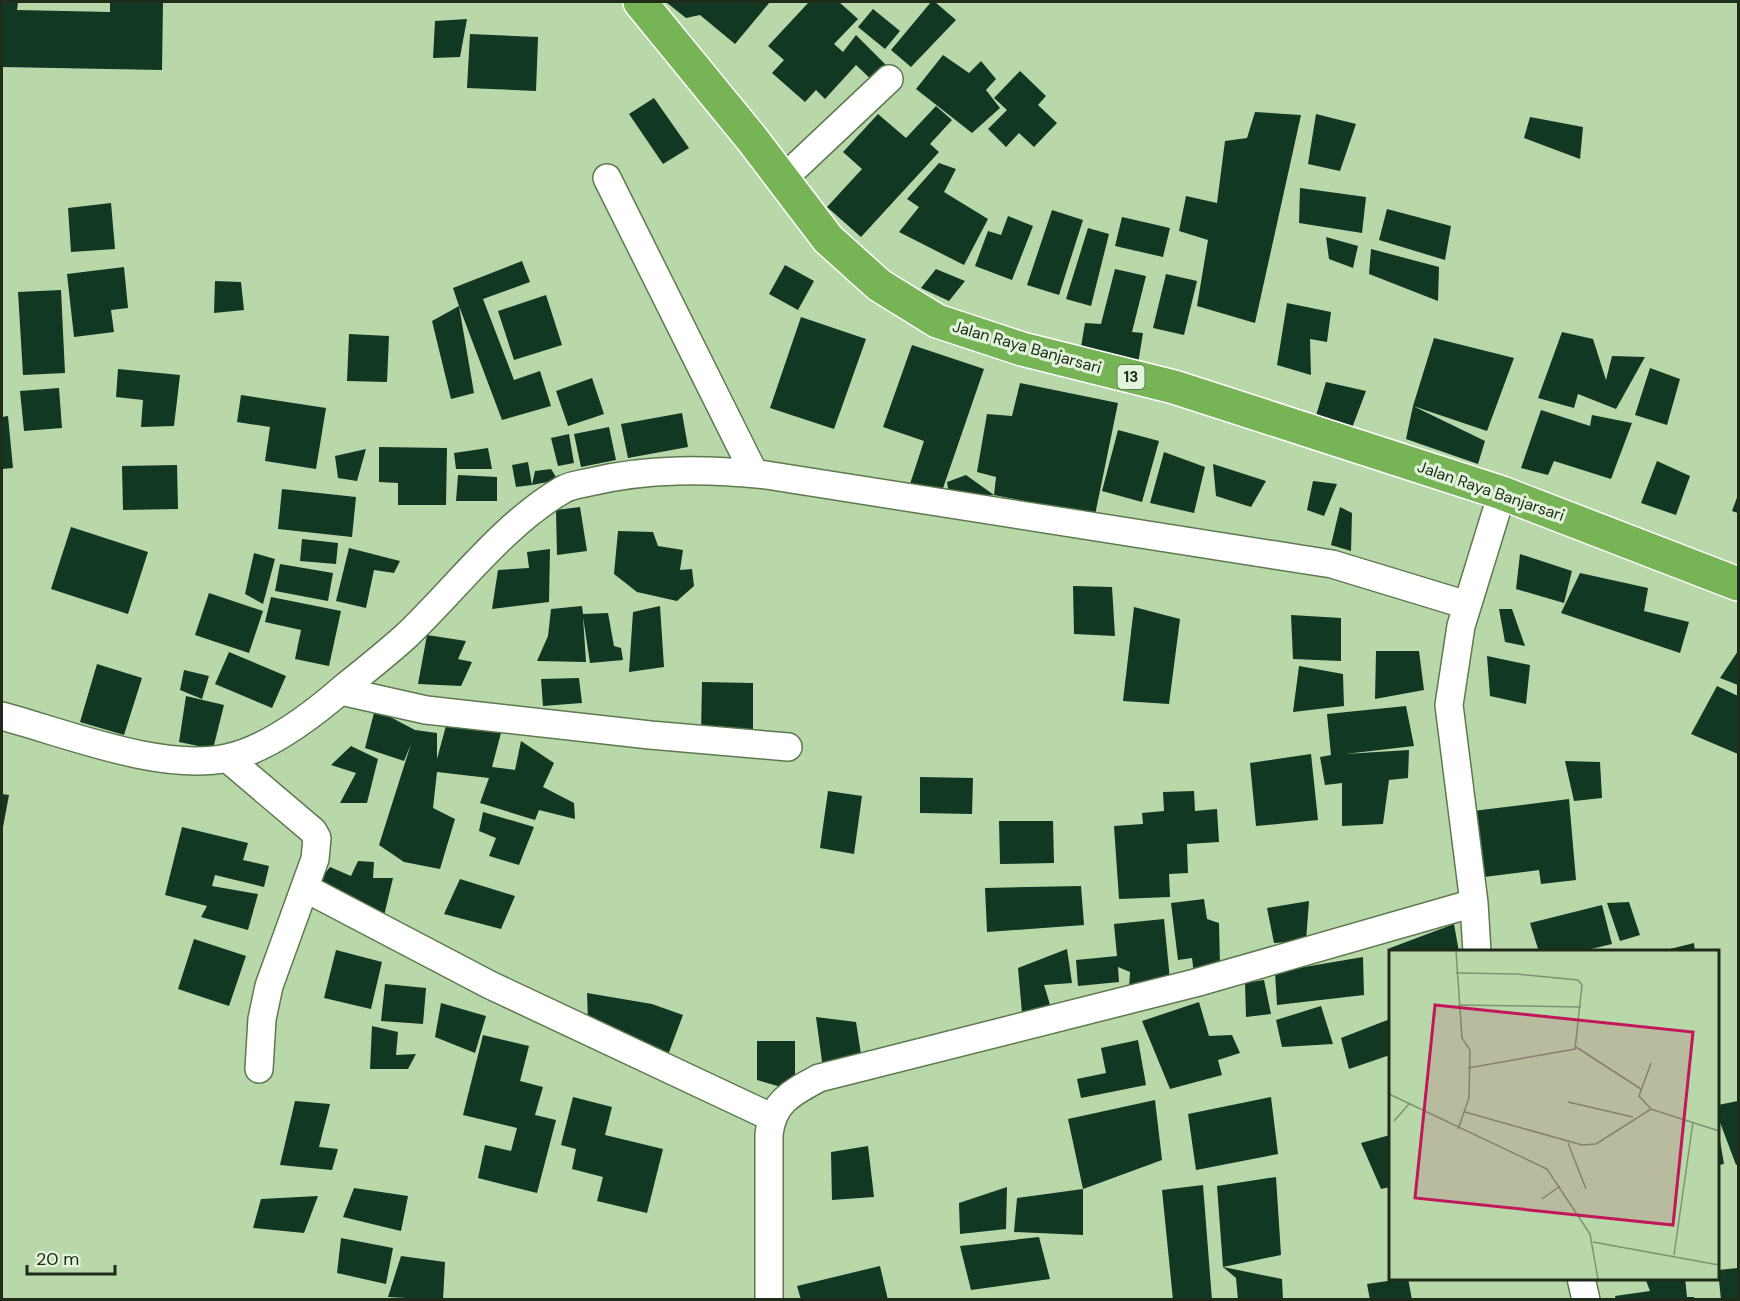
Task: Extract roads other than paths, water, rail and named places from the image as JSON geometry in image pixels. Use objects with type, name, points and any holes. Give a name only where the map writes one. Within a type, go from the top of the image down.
[{"type":"highway","name":"Jalan Raya Banjarsari","points":[[640,2],[783,179],[828,239],[879,285],[937,321],[1022,350],[1174,387],[1502,493],[1738,584]]},
{"type":"street","points":[[783,179],[889,78]]},
{"type":"street","points":[[607,178],[754,473]]},
{"type":"street","points":[[2,716],[141,755],[181,760],[227,758],[268,741],[315,712],[405,637],[524,518],[566,488],[607,478],[663,471],[718,470],[754,473],[1332,564],[1467,605]]},
{"type":"street","points":[[1477,950],[1474,903],[1449,705],[1467,605],[1502,493]]},
{"type":"street","points":[[341,691],[426,710],[638,734],[788,747]]},
{"type":"street","points":[[227,758],[313,831],[317,838],[318,849],[265,1002],[258,1069]]},
{"type":"street","points":[[304,888],[490,985],[771,1118]]},
{"type":"street","points":[[769,1299],[771,1118],[779,1105],[795,1091],[819,1078],[1195,983],[1474,903]]},
{"type":"street","points":[[1581,1280],[1586,1299]]}]
